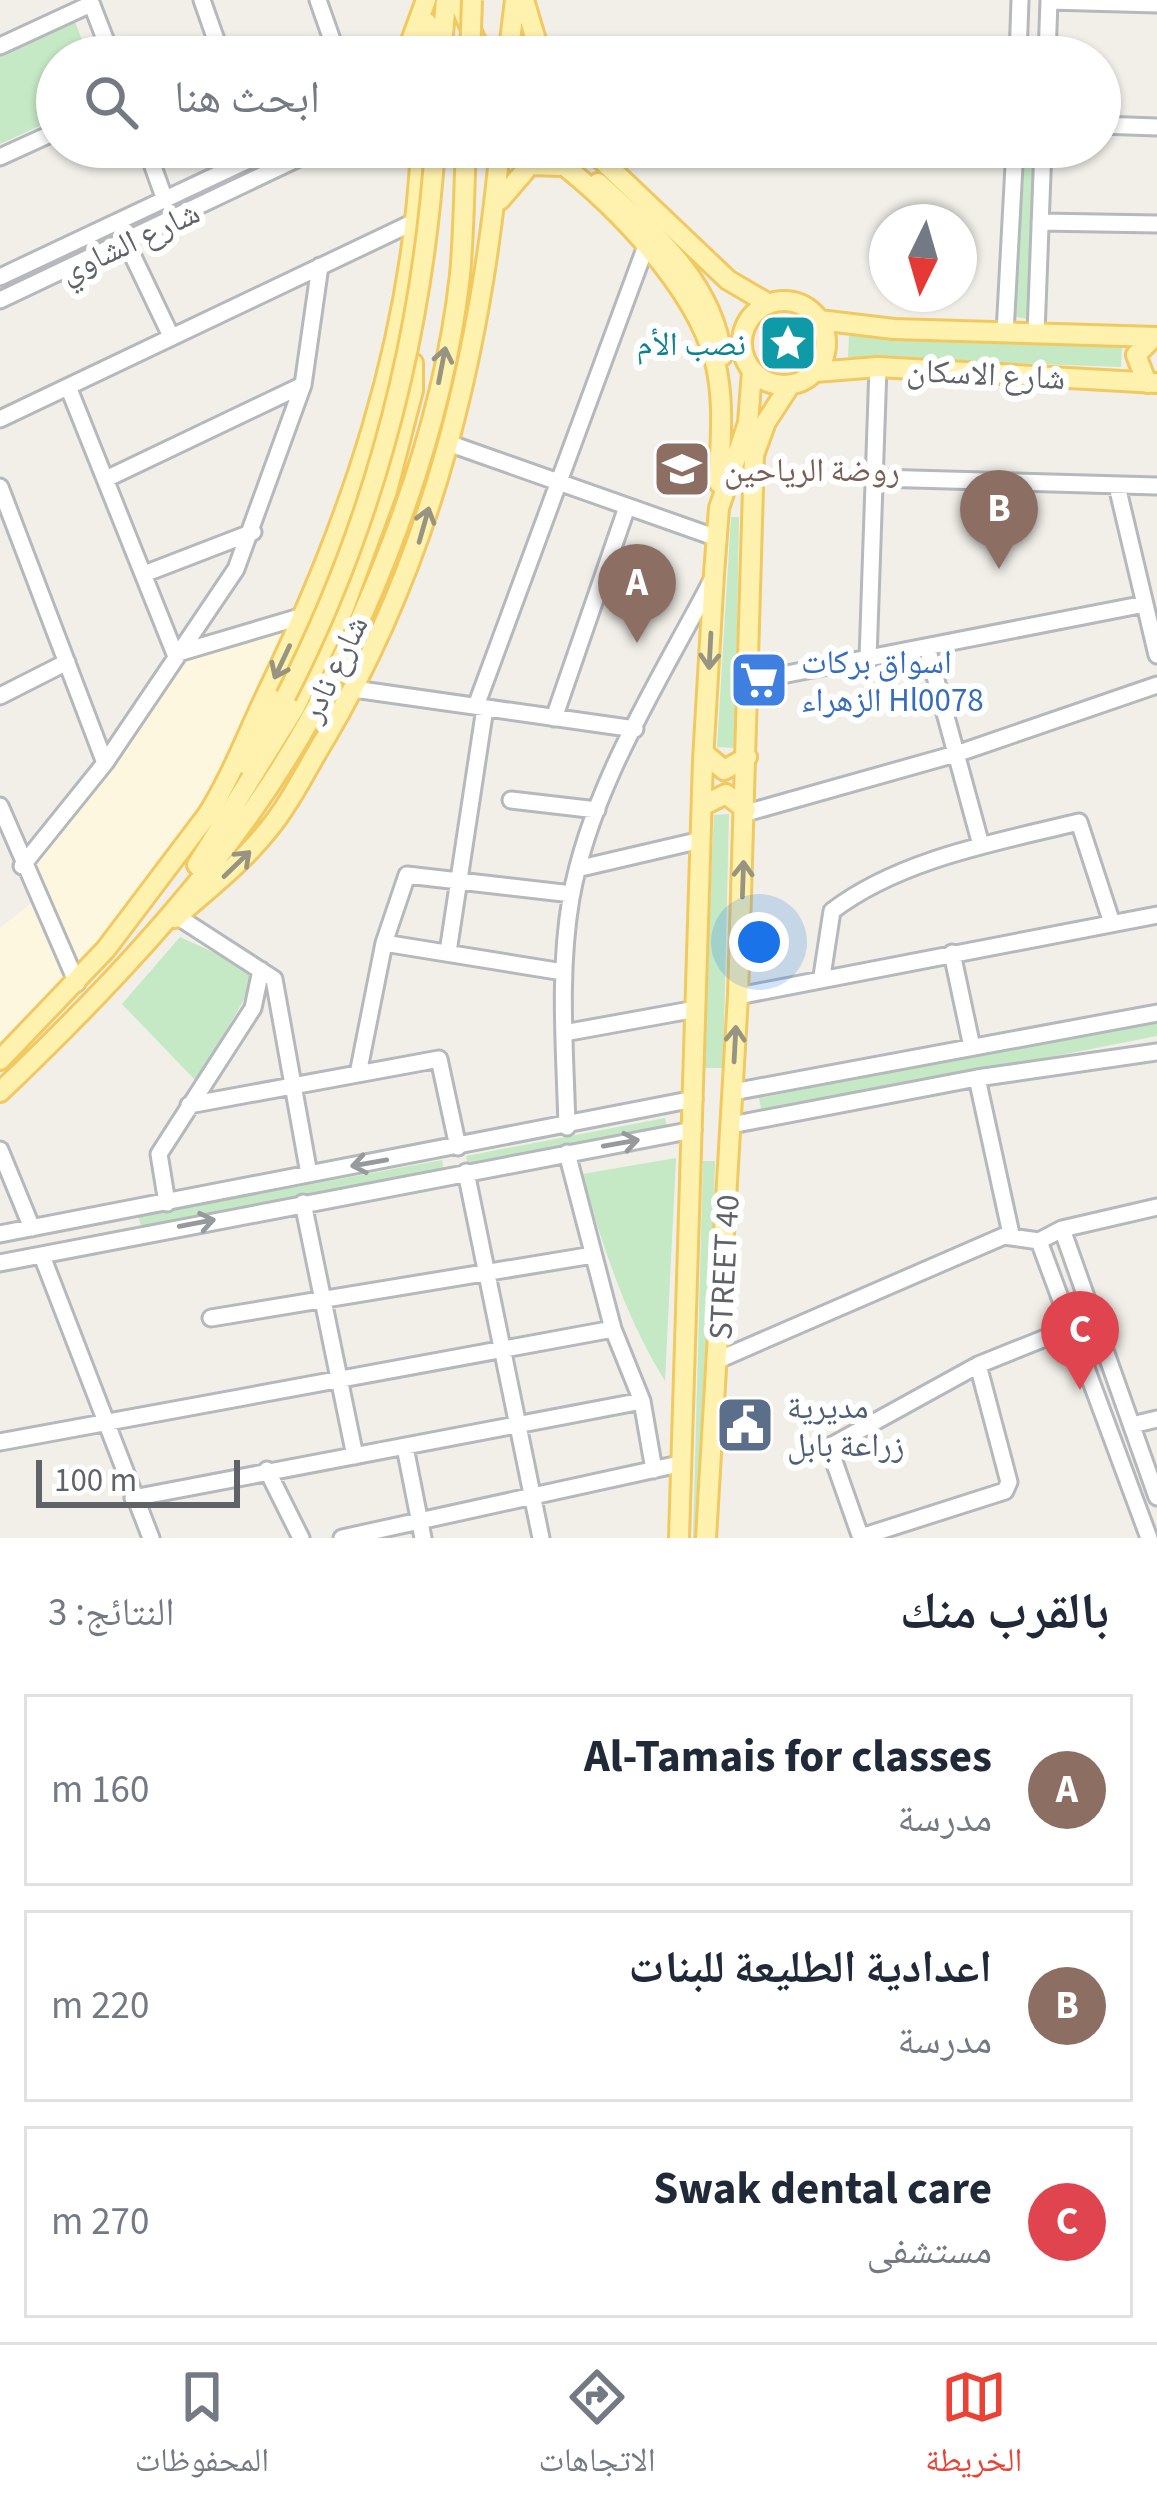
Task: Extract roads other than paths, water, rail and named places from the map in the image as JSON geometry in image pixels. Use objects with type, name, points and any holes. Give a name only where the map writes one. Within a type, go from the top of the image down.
[{"type":"main road","points":[[413,36],[427,0]]},
{"type":"main road","points":[[426,36],[427,0]]},
{"type":"main road","points":[[443,36],[446,0]]},
{"type":"main road","points":[[458,0],[474,36]]},
{"type":"main road","points":[[471,36],[472,0]]},
{"type":"main road","points":[[510,36],[514,0]]},
{"type":"main road","points":[[524,0],[535,36]]},
{"type":"main road","points":[[414,168],[419,189]]},
{"type":"main road","points":[[206,817],[303,616],[358,482],[389,374],[416,220],[420,168]]},
{"type":"main road","name":"شارع نادر","points":[[0,1060],[77,983],[206,817],[286,696],[334,596],[389,439],[421,278],[433,168]]},
{"type":"main road","name":"شارع نادر","points":[[174,911],[248,817],[296,740],[355,625],[426,434],[459,278],[465,168]]},
{"type":"main road","points":[[0,1092],[174,911],[270,828],[355,688],[397,605],[448,443],[479,316],[498,168]]},
{"type":"main road","points":[[492,227],[501,196],[527,168]]},
{"type":"main road","points":[[560,168],[567,170]]},
{"type":"main road","points":[[565,168],[650,239]]},
{"type":"main road","points":[[579,168],[650,239]]},
{"type":"main road","points":[[612,169],[728,280],[769,304],[796,304],[818,320],[826,346],[814,372],[790,385],[776,385],[752,371]]},
{"type":"main road","name":"STREET 40","points":[[650,239],[684,266],[717,325],[721,408],[702,806],[679,1538]]},
{"type":"main road","points":[[718,508],[748,423],[752,371],[743,333],[748,321],[769,304]]},
{"type":"main road","name":"شارع الاسكان","points":[[818,320],[875,328],[1156,337]]},
{"type":"main road","points":[[1152,383],[1136,355],[1156,337]]},
{"type":"main road","points":[[174,911],[273,746],[344,608],[387,491],[413,390],[413,363],[398,358],[389,374]]},
{"type":"main road","name":"شارع الاسكان","points":[[814,372],[878,367],[1152,383]]},
{"type":"main road","name":"STREET 40","points":[[706,1538],[738,996],[751,681],[754,455],[766,422],[790,385]]},
{"type":"main road","points":[[704,753],[724,770],[747,757]]},
{"type":"main road","points":[[702,806],[721,793],[735,798],[746,812]]},
{"type":"main road","points":[[688,1296],[702,1304],[721,1297]]},
{"type":"street","points":[[202,0],[215,36]]},
{"type":"street","points":[[318,0],[331,36]]},
{"type":"street","points":[[1019,36],[1020,0]]},
{"type":"street","points":[[1048,36],[1049,1],[1157,4]]},
{"type":"street","points":[[0,46],[91,2],[104,36]]},
{"type":"street","points":[[1121,126],[1157,127]]},
{"type":"street","points":[[0,157],[36,141]]},
{"type":"street","points":[[154,168],[165,200]]},
{"type":"street","name":"شارع الشاوي","points":[[0,277],[225,168]]},
{"type":"street","name":"شارع الشاوي","points":[[0,300],[280,168]]},
{"type":"street","points":[[1005,333],[1014,168]]},
{"type":"street","points":[[1036,334],[1042,168]]},
{"type":"street","points":[[0,419],[416,220]]},
{"type":"street","points":[[1040,222],[1157,224]]},
{"type":"street","points":[[86,238],[84,252],[95,258]]},
{"type":"street","points":[[448,952],[480,707],[555,482],[650,239]]},
{"type":"street","points":[[127,244],[170,334]]},
{"type":"street","points":[[55,253],[66,258],[65,271]]},
{"type":"street","points":[[22,866],[105,763],[236,569],[254,532],[303,385],[320,266]]},
{"type":"street","points":[[868,659],[878,478],[878,367]]},
{"type":"street","points":[[106,479],[303,385]]},
{"type":"street","points":[[69,389],[176,654]]},
{"type":"street","points":[[448,443],[718,538]]},
{"type":"street","points":[[878,478],[1157,486]]},
{"type":"street","points":[[1117,486],[1157,655]]},
{"type":"street","points":[[0,487],[105,763]]},
{"type":"street","points":[[554,718],[627,507]]},
{"type":"street","points":[[145,574],[254,532]]},
{"type":"street","points":[[567,1127],[563,972],[572,894],[597,810],[714,574]]},
{"type":"street","points":[[751,681],[1145,604]]},
{"type":"street","points":[[176,654],[303,616]]},
{"type":"street","points":[[927,647],[981,845]]},
{"type":"street","points":[[0,696],[67,662]]},
{"type":"street","points":[[746,812],[959,753],[1157,686]]},
{"type":"street","points":[[355,688],[635,729]]},
{"type":"street","points":[[512,800],[597,810]]},
{"type":"street","points":[[0,806],[22,866],[77,983]]},
{"type":"street","points":[[822,976],[832,911],[861,889],[981,845],[1079,822],[1112,923]]},
{"type":"street","points":[[580,868],[701,840]]},
{"type":"street","points":[[358,1074],[384,943],[407,875],[572,894]]},
{"type":"street","points":[[174,911],[274,979],[309,1174]]},
{"type":"street","points":[[738,996],[822,976],[1157,915]]},
{"type":"street","points":[[384,943],[563,972]]},
{"type":"street","points":[[952,952],[973,1046]]},
{"type":"street","points":[[167,1203],[158,1154],[253,1008],[261,970]]},
{"type":"street","points":[[564,1034],[696,1009]]},
{"type":"street","points":[[733,1092],[1157,1013]]},
{"type":"street","points":[[731,1124],[977,1078],[1157,1052]]},
{"type":"street","points":[[189,1106],[439,1059],[452,1161],[487,1272],[541,1538]]},
{"type":"street","points":[[977,1078],[1011,1234]]},
{"type":"street","points":[[0,1234],[694,1099]]},
{"type":"street","points":[[0,1263],[693,1130]]},
{"type":"street","points":[[0,1150],[32,1228]]},
{"type":"street","points":[[567,1153],[613,1329],[642,1401],[654,1470]]},
{"type":"street","points":[[303,1203],[355,1456]]},
{"type":"street","points":[[718,1360],[1011,1234],[1039,1241],[1062,1228],[1157,1207]]},
{"type":"street","points":[[136,1208],[133,1222],[140,1234]]},
{"type":"street","points":[[98,1215],[107,1227],[106,1241]]},
{"type":"street","points":[[1062,1228],[1157,1497]]},
{"type":"street","points":[[1039,1241],[1149,1538]]},
{"type":"street","points":[[211,1318],[593,1255]]},
{"type":"street","points":[[42,1256],[151,1538]]},
{"type":"street","points":[[978,1365],[1008,1487],[861,1538],[829,1447],[978,1365],[1070,1328]]},
{"type":"street","points":[[0,1442],[613,1329]]},
{"type":"street","points":[[134,1498],[642,1401]]},
{"type":"street","points":[[1132,1425],[1157,1419]]},
{"type":"street","points":[[405,1447],[423,1538]]},
{"type":"street","points":[[342,1538],[680,1464]]},
{"type":"street","points":[[267,1470],[301,1538]]},
{"type":"place","name":"نصب الأم","points":[[788,343]]},
{"type":"place","name":"روضة الرياحين","points":[[682,469]]},
{"type":"place","name":"اعدادية الطليعة للبنات","points":[[999,569]]},
{"type":"place","name":"Al-Tamais for classes","points":[[637,643]]},
{"type":"place","name":"اسواق بركات الزهراء Hl0078","points":[[759,680]]},
{"type":"place","name":"Swak dental care","points":[[1080,1390]]},
{"type":"place","name":"مديرية زراعة بابل","points":[[745,1425]]}]
